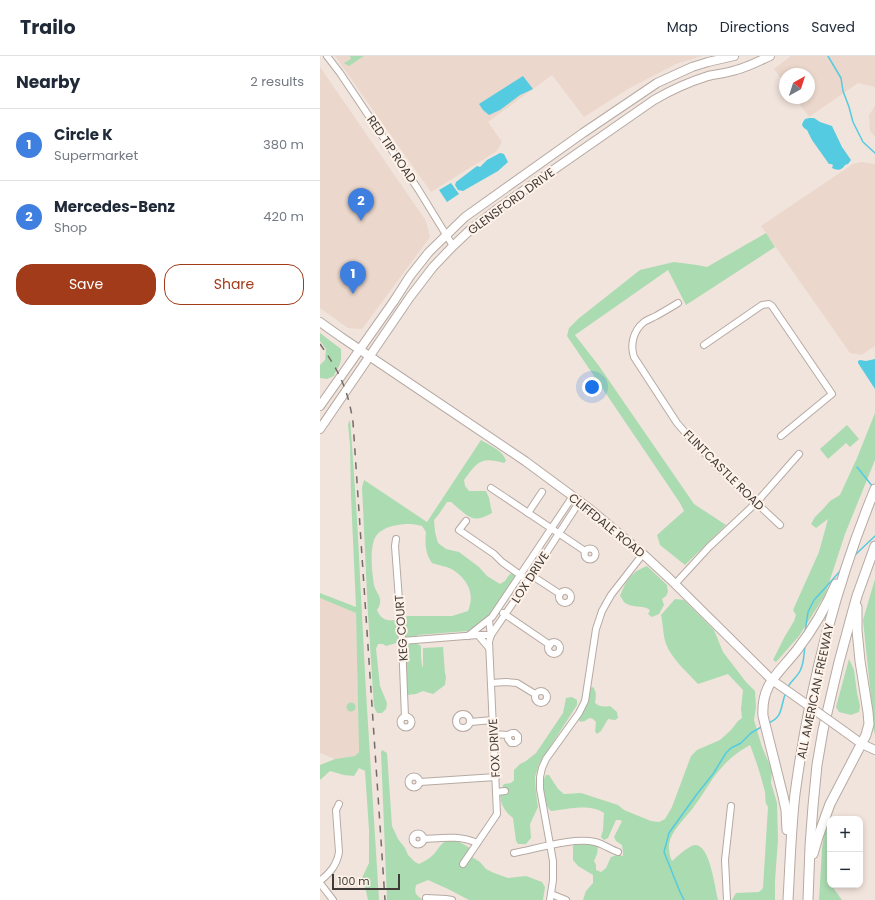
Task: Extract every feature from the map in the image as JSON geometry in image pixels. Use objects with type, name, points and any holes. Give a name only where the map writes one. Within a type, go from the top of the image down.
[{"type":"highway","name":"ALL AMERICAN FREEWAY","points":[[788,900],[789,866],[796,793],[806,723],[829,624],[856,538],[875,489]]},
{"type":"highway","points":[[789,866],[786,810],[763,716],[763,701],[772,680],[797,650],[826,606],[856,538]]},
{"type":"highway","name":"ALL AMERICAN FREEWAY","points":[[808,900],[809,868],[817,772],[823,730],[843,646],[857,596],[875,546]]},
{"type":"highway","points":[[809,868],[830,804],[862,744],[869,724],[857,630],[857,596]]},
{"type":"main road","name":"GLENSFORD DRIVE","points":[[320,406],[410,276],[429,252],[466,217],[583,133],[657,83],[692,67],[734,56]]},
{"type":"main road","name":"GLENSFORD DRIVE","points":[[320,429],[410,298],[434,267],[471,229],[664,94],[695,80],[734,71],[754,64],[770,56]]},
{"type":"main road","name":"CLIFFDALE ROAD","points":[[320,322],[526,461],[604,519],[675,584],[772,680],[862,744],[875,750]]},
{"type":"street","name":"RED TIP ROAD","points":[[326,56],[340,73],[418,189],[453,246]]},
{"type":"street","name":"FLINTCASTLE ROAD","points":[[678,303],[640,326],[635,333],[632,345],[634,358],[677,423],[689,437],[717,466],[780,525]]},
{"type":"street","points":[[704,345],[762,305],[769,304],[772,306],[832,394],[781,436]]},
{"type":"street","points":[[675,584],[709,547],[756,503],[799,454]]},
{"type":"street","points":[[491,488],[585,551]]},
{"type":"street","points":[[528,513],[542,492]]},
{"type":"street","name":"LOX DRIVE","points":[[468,636],[489,621],[552,529],[576,498]]},
{"type":"street","name":"LOX DRIVE","points":[[490,635],[505,615],[559,533],[576,498]]},
{"type":"street","points":[[466,521],[459,530],[494,554],[521,576],[530,578],[560,594]]},
{"type":"street","name":"KEG COURT","points":[[396,539],[395,546],[402,641],[405,717]]},
{"type":"street","points":[[566,900],[550,897],[554,871],[540,789],[542,768],[546,759],[585,702],[596,629],[602,611],[611,595],[643,554]]},
{"type":"street","points":[[498,609],[550,645]]},
{"type":"street","name":"FOX DRIVE","points":[[463,864],[497,814],[489,621]]},
{"type":"street","points":[[478,635],[490,648]]},
{"type":"street","points":[[402,641],[490,635]]},
{"type":"street","points":[[491,683],[517,683],[536,694]]},
{"type":"street","points":[[470,722],[493,720]]},
{"type":"street","points":[[493,734],[508,736]]},
{"type":"street","points":[[420,782],[496,777]]},
{"type":"street","points":[[496,792],[505,791]]},
{"type":"street","points":[[332,900],[320,882],[334,867],[338,858],[339,852],[336,810],[339,804]]},
{"type":"street","points":[[727,900],[725,860],[731,806]]},
{"type":"street","points":[[424,839],[459,838],[471,840],[477,843]]},
{"type":"street","points":[[514,853],[574,841],[590,842],[618,852]]},
{"type":"street","points":[[426,898],[452,900]]},
{"type":"shaded area","points":[[335,56],[350,56],[351,59],[349,66],[364,56],[702,56],[676,64],[628,89],[584,117],[552,75],[488,122],[502,142],[497,151],[431,192]]},
{"type":"shaded area","points":[[791,56],[875,56],[875,87],[858,83],[809,117],[799,104],[815,104],[815,68],[779,68],[779,76],[774,69]]},
{"type":"shaded area","points":[[320,67],[426,221],[430,237],[362,329],[348,328],[320,308]]},
{"type":"shaded area","points":[[875,106],[875,137],[870,131],[869,115]]},
{"type":"shaded area","points":[[861,162],[875,164],[875,346],[861,355],[850,353],[761,226],[853,164]]},
{"type":"shaded area","points":[[320,598],[356,613],[359,752],[355,756],[335,759],[320,753]]},
{"type":"green space","points":[[350,56],[364,56],[349,66],[344,63],[351,59]]},
{"type":"green space","points":[[766,233],[775,247],[686,305],[668,270],[575,335],[599,366],[694,504],[726,525],[685,565],[660,545],[657,535],[684,511],[680,503],[567,336],[569,328],[578,319],[640,270],[674,262],[707,267]]},
{"type":"green space","points":[[320,333],[341,349],[340,364],[334,376],[327,379],[320,378],[320,365],[325,360],[326,349],[320,341]]},
{"type":"green space","points":[[875,413],[875,460],[845,534],[825,595],[799,636],[776,662],[773,660],[794,621],[796,615],[793,610],[819,552],[828,519],[816,528],[811,524],[815,517],[830,501],[840,495]]},
{"type":"green space","points":[[350,420],[379,900],[368,900],[362,878],[369,863],[369,830],[365,771],[359,768],[354,776],[330,771],[320,780],[320,765],[335,759],[355,756],[359,752],[356,613],[320,598],[320,593],[356,607],[348,424]]},
{"type":"green space","points":[[847,425],[859,439],[850,447],[846,443],[828,459],[820,449]]},
{"type":"green space","points":[[481,440],[499,451],[505,457],[506,461],[504,463],[490,460],[480,462],[472,469],[464,480],[465,486],[469,491],[486,491],[492,513],[480,518],[473,518],[465,514],[451,502],[447,502],[434,520],[435,532],[438,543],[446,549],[459,552],[479,567],[487,576],[500,584],[512,573],[515,576],[514,582],[492,612],[484,620],[468,631],[418,635],[416,637],[416,643],[421,646],[423,667],[423,648],[443,647],[446,677],[445,685],[433,694],[423,691],[408,695],[406,687],[403,629],[404,621],[407,616],[452,616],[468,611],[471,594],[466,583],[458,574],[449,568],[432,563],[426,548],[426,532],[422,526],[412,524],[396,525],[379,533],[376,536],[372,546],[374,585],[380,599],[377,610],[385,619],[398,619],[400,642],[386,646],[383,644],[378,644],[376,649],[380,686],[387,703],[386,709],[382,713],[377,713],[374,707],[368,614],[362,487],[364,480],[427,522]]},
{"type":"green space","points":[[647,566],[667,585],[668,592],[662,599],[664,605],[659,614],[652,617],[648,614],[650,610],[647,608],[627,604],[620,596],[624,586],[633,574],[641,568]]},
{"type":"green space","points":[[875,579],[875,735],[863,620]]},
{"type":"green space","points":[[675,599],[684,600],[714,630],[723,652],[746,682],[755,691],[756,707],[754,720],[762,747],[772,770],[771,783],[777,803],[778,840],[775,900],[732,900],[736,893],[759,892],[763,888],[768,807],[762,780],[750,745],[733,756],[720,770],[675,830],[669,842],[669,850],[672,861],[689,847],[695,845],[700,847],[708,859],[718,900],[583,900],[586,891],[593,883],[593,875],[578,866],[573,860],[573,846],[575,844],[593,843],[598,846],[594,861],[596,870],[601,872],[606,868],[611,857],[617,855],[623,856],[622,845],[616,841],[614,837],[622,821],[616,820],[608,838],[604,840],[601,837],[604,813],[599,810],[586,807],[551,811],[546,804],[543,783],[546,775],[549,775],[558,789],[564,794],[581,793],[618,805],[624,810],[651,821],[659,822],[665,819],[672,807],[691,756],[697,750],[720,740],[742,718],[741,709],[743,690],[728,674],[698,684],[680,665],[668,649],[665,641],[661,615]]},
{"type":"green space","points":[[849,659],[854,670],[860,706],[859,712],[851,715],[839,712],[836,707]]},
{"type":"green space","points":[[593,687],[596,693],[595,703],[606,707],[610,706],[617,712],[618,718],[615,720],[608,719],[601,731],[597,734],[595,731],[596,722],[593,719],[590,718],[582,722],[578,719],[583,713],[590,688]]},
{"type":"green space","points":[[572,697],[577,700],[577,705],[539,764],[535,777],[538,807],[530,824],[531,838],[526,844],[518,844],[516,841],[513,818],[503,807],[500,793],[504,784],[511,783],[514,780],[514,770],[536,753],[563,713],[566,698]]},
{"type":"green space","points":[[351,702],[356,707],[351,712],[346,707]]},
{"type":"green space","points":[[382,750],[387,753],[392,826],[408,855],[415,862],[419,864],[430,858],[444,842],[451,840],[462,843],[470,848],[472,857],[480,862],[486,869],[494,873],[508,878],[526,876],[542,882],[545,887],[543,900],[469,900],[428,880],[416,885],[416,894],[423,900],[387,900]]},
{"type":"green space","points":[[827,828],[827,888],[834,888],[842,900],[819,900],[824,835]]},
{"type":"water","points":[[523,76],[533,89],[520,95],[500,110],[489,115],[483,110],[479,104]]},
{"type":"water","points":[[814,118],[820,122],[832,126],[842,147],[851,160],[840,170],[832,168],[833,165],[829,164],[812,140],[807,130],[802,125],[805,119]]},
{"type":"water","points":[[500,153],[504,154],[508,162],[498,171],[463,191],[458,190],[455,185],[456,182],[477,166],[480,167],[487,160]]},
{"type":"water","points":[[451,183],[459,194],[447,202],[439,190]]},
{"type":"water","points":[[875,359],[875,389],[858,361]]},
{"type":"waterway","points":[[828,56],[841,78],[843,91],[853,122],[863,142],[875,153]]},
{"type":"waterway","points":[[857,467],[873,487]]},
{"type":"waterway","points":[[855,555],[875,536]]},
{"type":"waterway","points":[[805,632],[808,612],[814,600],[841,570]]},
{"type":"waterway","points":[[788,687],[799,673],[804,659],[805,645]]},
{"type":"waterway","points":[[768,723],[777,718],[786,692]]},
{"type":"waterway","points":[[684,900],[664,852],[669,833],[713,774],[726,753],[731,748],[741,743],[751,733],[763,726]]},
{"type":"railway","points":[[320,344],[342,381],[353,422],[385,900]]},
{"type":"place","name":"Mercedes-Benz","points":[[361,221]]},
{"type":"place","name":"Circle K","points":[[353,294]]}]
